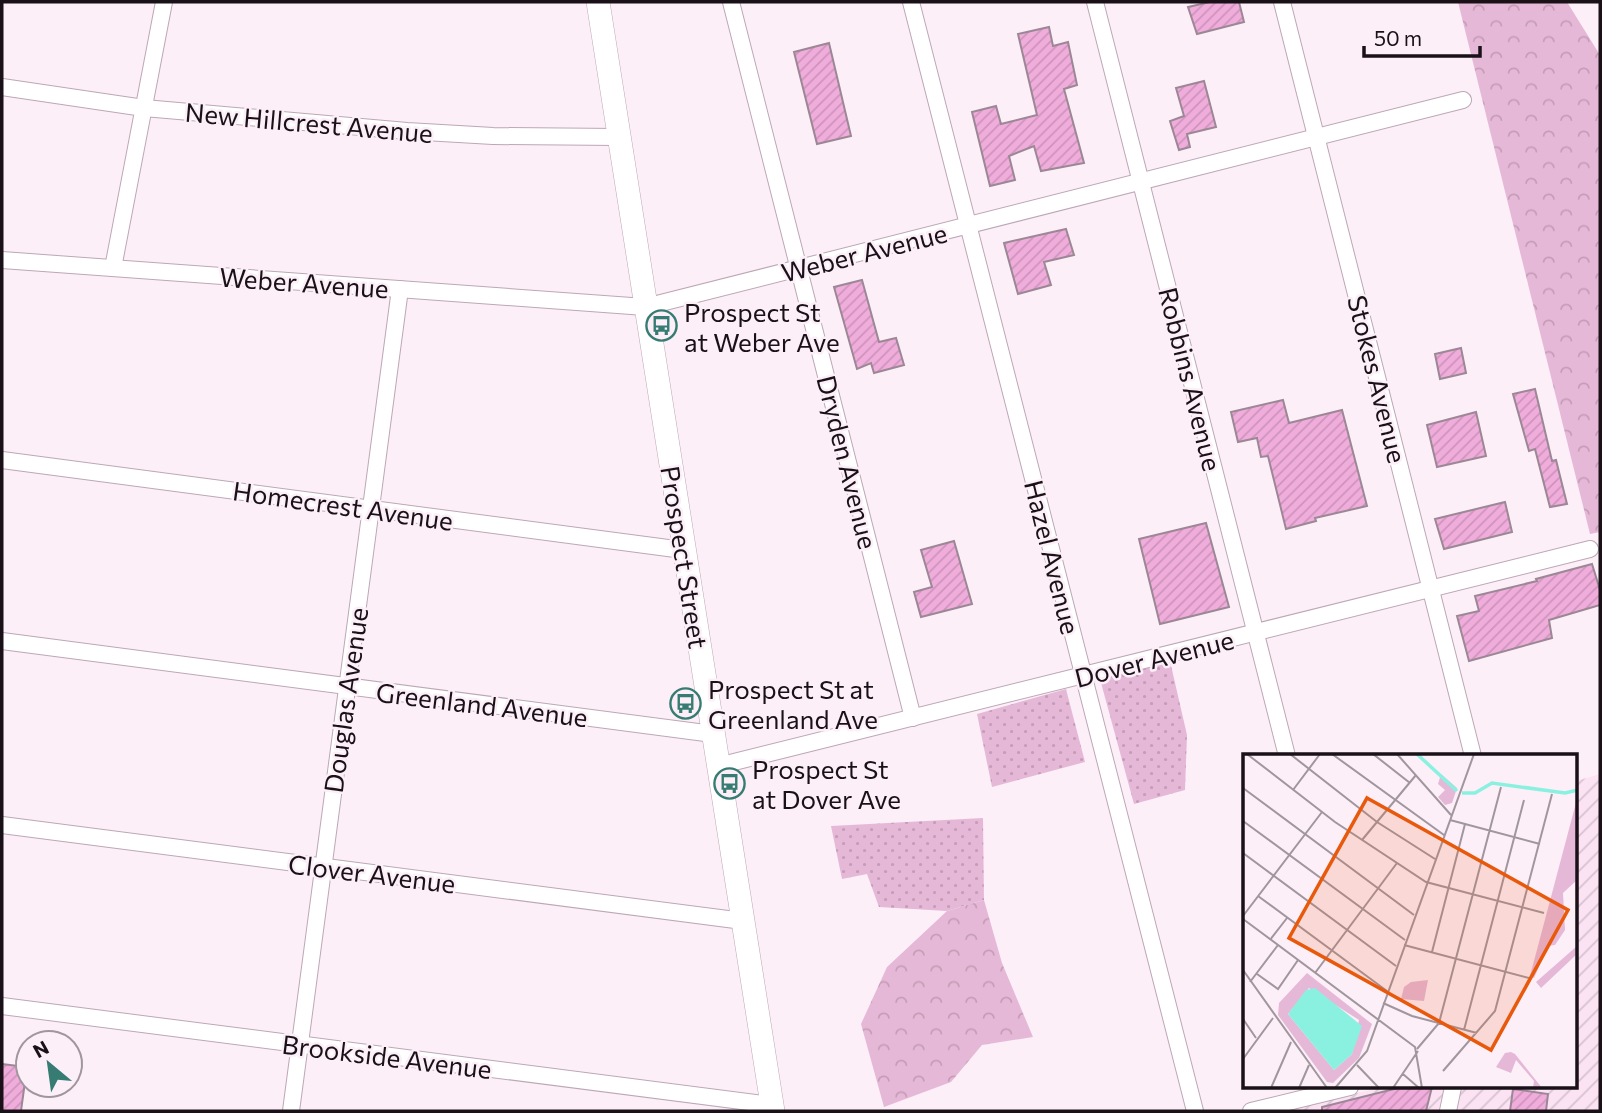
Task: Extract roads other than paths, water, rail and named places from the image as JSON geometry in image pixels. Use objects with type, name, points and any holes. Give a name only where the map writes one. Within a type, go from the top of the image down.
[{"type":"street","points":[[113,268],[164,2]]},
{"type":"street","name":"Prospect Street","points":[[598,2],[773,1108]]},
{"type":"street","name":"Dryden Avenue","points":[[731,2],[913,718]]},
{"type":"street","name":"Hazel Avenue","points":[[911,2],[1195,1111]]},
{"type":"street","name":"Robbins Avenue","points":[[1095,2],[1286,754]]},
{"type":"street","name":"Stokes Avenue","points":[[1282,2],[1473,754]]},
{"type":"street","name":"New Hillcrest Avenue","points":[[2,87],[144,108],[407,131],[503,136],[618,137]]},
{"type":"street","name":"Weber Avenue","points":[[2,260],[645,307],[1463,100]]},
{"type":"street","name":"Douglas Avenue","points":[[291,1111],[400,289]]},
{"type":"street","name":"Homecrest Avenue","points":[[2,460],[684,550]]},
{"type":"street","name":"Dover Avenue","points":[[718,766],[1590,549]]},
{"type":"street","name":"Greenland Avenue","points":[[2,641],[713,734]]},
{"type":"street","name":"Clover Avenue","points":[[2,825],[743,921]]},
{"type":"street","name":"Brookside Avenue","points":[[2,1006],[773,1108]]},
{"type":"street","points":[[1251,1111],[1346,1088]]},
{"type":"street","points":[[1448,1111],[1453,1088]]},
{"type":"place","name":"Prospect St at Weber Ave","points":[[661,326]]},
{"type":"place","name":"Prospect St at Greenland Ave","points":[[685,703]]},
{"type":"place","name":"Prospect St at Dover Ave","points":[[729,783]]}]
